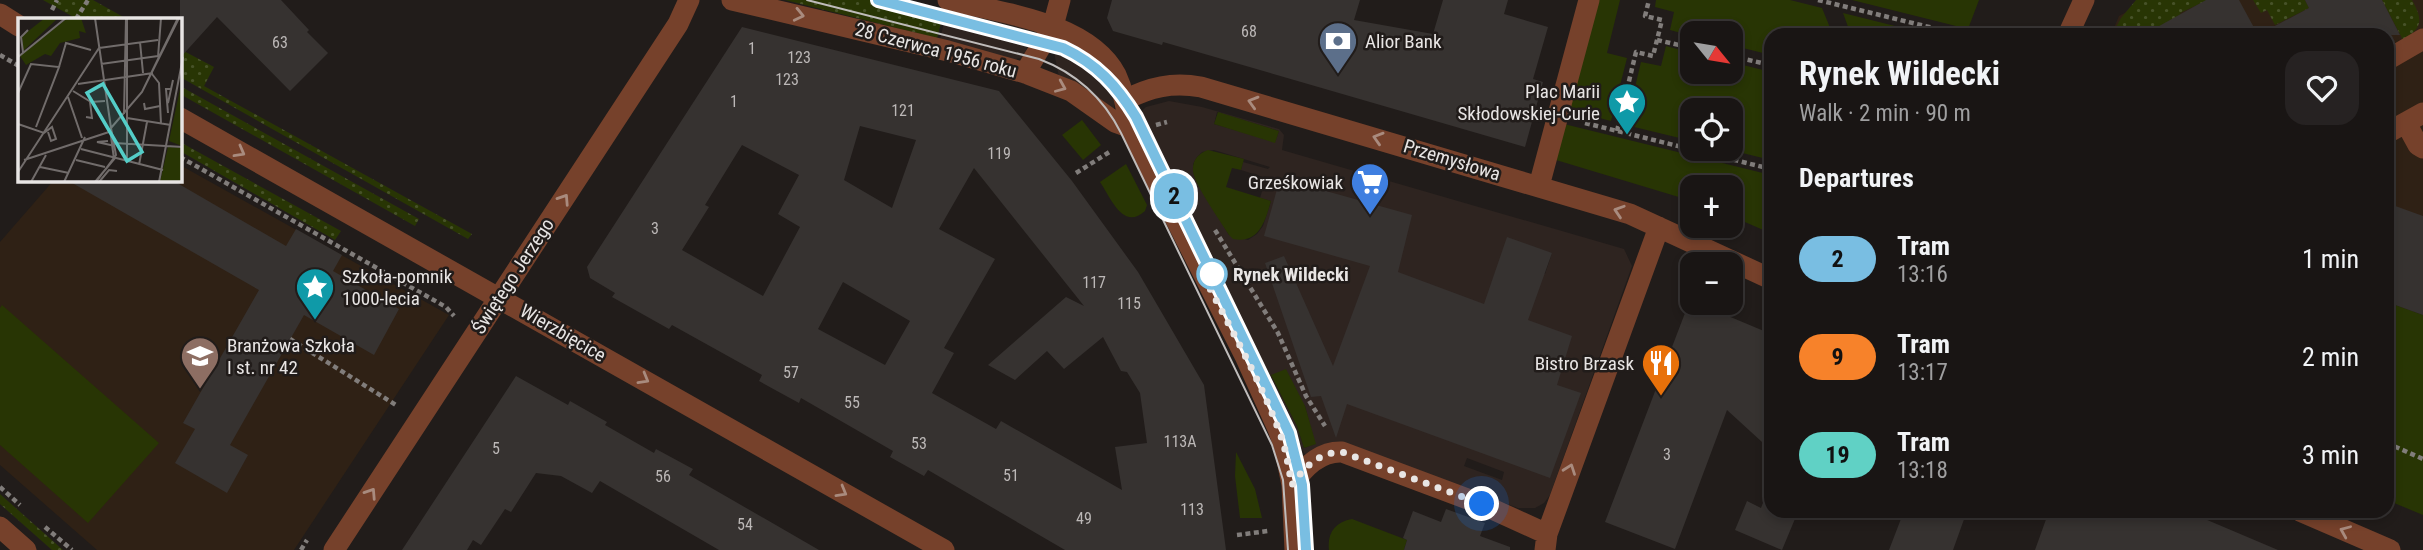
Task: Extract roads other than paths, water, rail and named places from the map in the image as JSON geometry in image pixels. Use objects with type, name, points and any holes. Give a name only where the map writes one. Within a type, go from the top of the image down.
[{"type":"street","name":"Świętego Jerzego","points":[[334,550],[678,24],[689,0]]},
{"type":"street","name":"28 Czerwca 1956 roku","points":[[732,0],[1025,73],[1071,91],[1115,122],[1129,127]]},
{"type":"street","points":[[948,0],[1053,26],[1081,41],[1115,73],[1125,100],[1129,127],[1251,369],[1284,445],[1292,485],[1295,550]]},
{"type":"street","points":[[1025,73],[1053,26],[1060,0]]},
{"type":"street","points":[[1539,186],[1589,0]]},
{"type":"street","points":[[2071,28],[2084,0]]},
{"type":"street","points":[[0,15],[18,25]]},
{"type":"street","points":[[2394,56],[2423,39]]},
{"type":"street","name":"Przemysłowa","points":[[1125,100],[1144,90],[1163,85],[1201,87],[1630,214],[1764,276]]},
{"type":"street","name":"Wierzbięcice","points":[[182,119],[944,550]]},
{"type":"street","points":[[2405,123],[2418,145],[2423,148]]},
{"type":"street","points":[[1292,485],[1305,468],[1322,455],[1342,452],[1482,504],[1546,542],[1659,227]]},
{"type":"street","points":[[2316,518],[2390,550]]},
{"type":"street","points":[[0,527],[26,550]]},
{"type":"tram line","points":[[807,0],[1039,59],[1065,71],[1097,97],[1121,133],[1272,445],[1283,480],[1288,550]]},
{"type":"tram line","points":[[878,0],[1064,48],[1096,69],[1121,95],[1136,117],[1289,433],[1302,485],[1306,550]]},
{"type":"tram line","name":"2","points":[[878,0],[1063,48],[1083,58],[1115,85],[1136,117],[1289,433],[1302,485],[1306,550]]},
{"type":"place","name":"Alior Bank","points":[[1338,75]]},
{"type":"place","name":"Plac Marii Skłodowskiej-Curie","points":[[1627,136]]},
{"type":"place","name":"Grześkowiak","points":[[1370,216]]},
{"type":"place","name":"Rynek Wildecki","points":[[1212,274]]},
{"type":"place","name":"Szkoła-pomnik 1000-lecia","points":[[315,321]]},
{"type":"place","name":"Branżowa Szkoła I st. nr 42","points":[[200,390]]},
{"type":"place","name":"Bistro Brzask","points":[[1661,397]]}]
